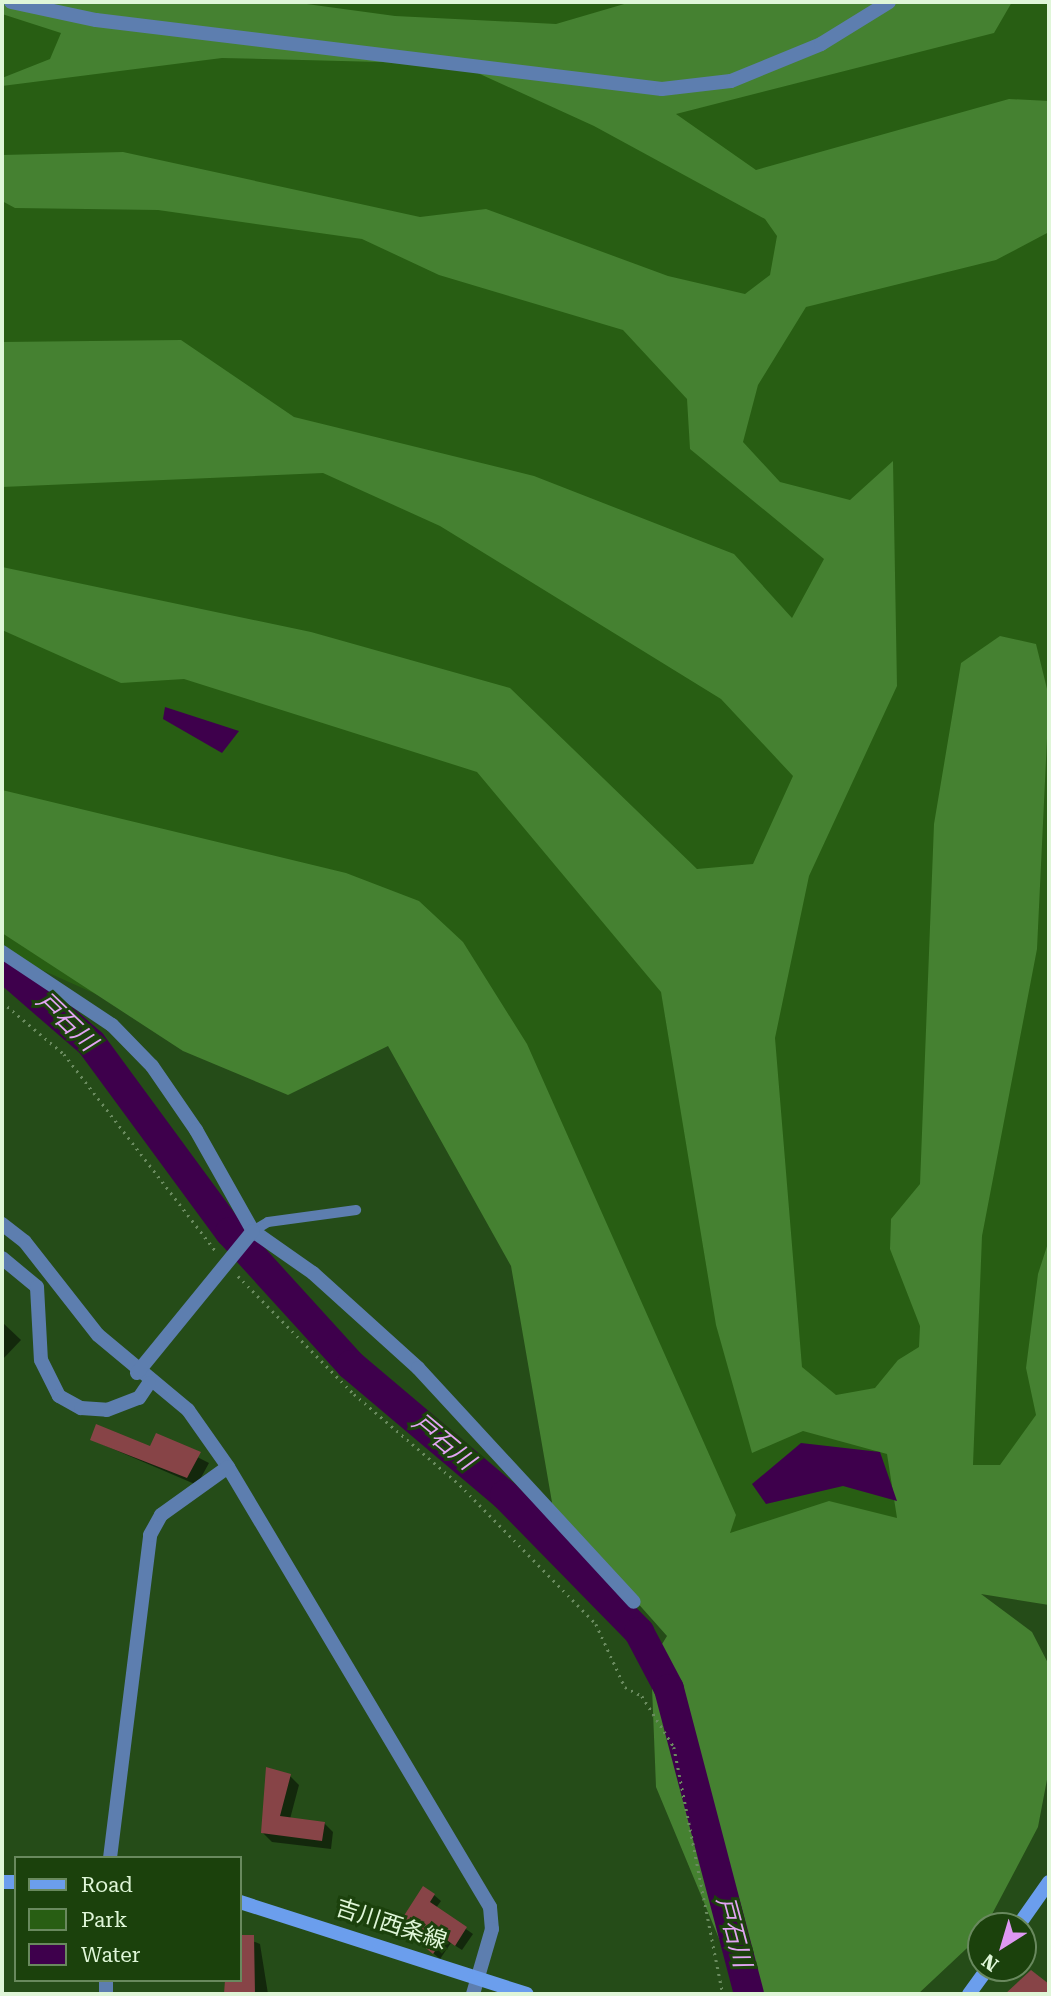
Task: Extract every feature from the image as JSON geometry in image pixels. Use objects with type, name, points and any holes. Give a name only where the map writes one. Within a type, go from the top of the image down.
[{"type":"main road","points":[[1028,1912],[1049,1882]]},
{"type":"main road","name":"吉川西条線","points":[[242,1903],[527,1994]]},
{"type":"street","points":[[11,2],[164,29],[662,89],[731,81],[821,44],[889,2]]},
{"type":"street","points":[[2,952],[112,1025],[152,1066],[253,1231],[313,1273],[418,1368],[634,1602]]},
{"type":"street","points":[[2,1224],[25,1242],[75,1310],[137,1373],[188,1409],[228,1466],[490,1907],[492,1929],[473,1994]]},
{"type":"street","points":[[137,1373],[214,1285],[223,1260],[253,1231]]},
{"type":"street","points":[[2,1258],[37,1287],[41,1360],[59,1396],[81,1408],[107,1410],[139,1398],[149,1383]]},
{"type":"street","points":[[110,1856],[150,1535],[161,1515],[228,1466]]},
{"type":"lane","points":[[253,1231],[268,1222],[356,1210]]},
{"type":"path","points":[[2,1002],[64,1054],[223,1260],[596,1624],[625,1687],[642,1696],[674,1747],[723,1994]]},
{"type":"green space","points":[[2,2],[1049,2],[1049,1604],[730,1533],[410,1032],[274,1074],[2,952]]},
{"type":"green space","points":[[2,2],[292,2],[395,16],[556,24],[631,2],[1012,2],[994,33],[676,114],[756,170],[1009,99],[1049,101],[1049,232],[996,260],[806,307],[758,385],[743,442],[780,482],[850,500],[893,461],[897,686],[809,876],[775,1038],[802,1367],[836,1395],[875,1388],[898,1360],[919,1347],[920,1326],[890,1249],[891,1219],[920,1184],[934,824],[961,663],[1000,636],[1036,644],[1049,697],[1037,949],[982,1236],[973,1465],[1000,1465],[1036,1415],[1026,1368],[1038,1274],[1049,1240],[1049,1605],[981,1594],[1032,1632],[1049,1665],[1049,1769],[1038,1827],[993,1912],[967,1912],[967,1948],[918,1994],[742,1994],[656,1787],[651,1662],[667,1636],[553,1508],[511,1266],[388,1046],[288,1095],[183,1051],[2,933],[2,790],[346,873],[419,901],[463,942],[527,1044],[736,1515],[730,1533],[829,1501],[897,1518],[887,1454],[803,1431],[752,1453],[716,1325],[661,992],[477,772],[184,679],[121,683],[2,630],[2,567],[311,632],[510,688],[697,869],[753,864],[793,776],[721,699],[440,526],[323,473],[2,487],[2,342],[181,340],[294,417],[534,476],[734,554],[792,618],[824,559],[690,449],[687,399],[623,330],[439,275],[362,239],[158,210],[15,208],[2,201],[2,155],[123,152],[420,217],[486,209],[668,276],[745,294],[770,275],[777,236],[765,219],[594,126],[458,64],[222,58],[2,86],[2,78],[50,59],[61,33],[2,14]]},
{"type":"water","points":[[165,707],[239,731],[222,753],[163,719]]},
{"type":"water","points":[[801,1443],[880,1452],[897,1501],[843,1486],[766,1504],[752,1484]]},
{"type":"building","points":[[96,1424],[150,1446],[156,1433],[201,1452],[187,1478],[90,1440]]},
{"type":"building","points":[[266,1767],[291,1774],[280,1816],[325,1822],[322,1841],[261,1833]]},
{"type":"building","points":[[423,1886],[435,1894],[430,1902],[467,1927],[455,1946],[444,1938],[433,1954],[398,1925]]},
{"type":"building","points":[[242,1935],[254,1935],[255,1994],[224,1994],[225,1982],[242,1982]]},
{"type":"building","points":[[1037,1975],[1049,1984],[1049,1994],[1005,1994],[1018,1982],[1037,1982]]},
{"type":"waterway","name":"戸石川","points":[[2,966],[91,1043],[230,1232],[351,1365],[505,1495],[639,1632],[669,1689],[749,1994]]}]
